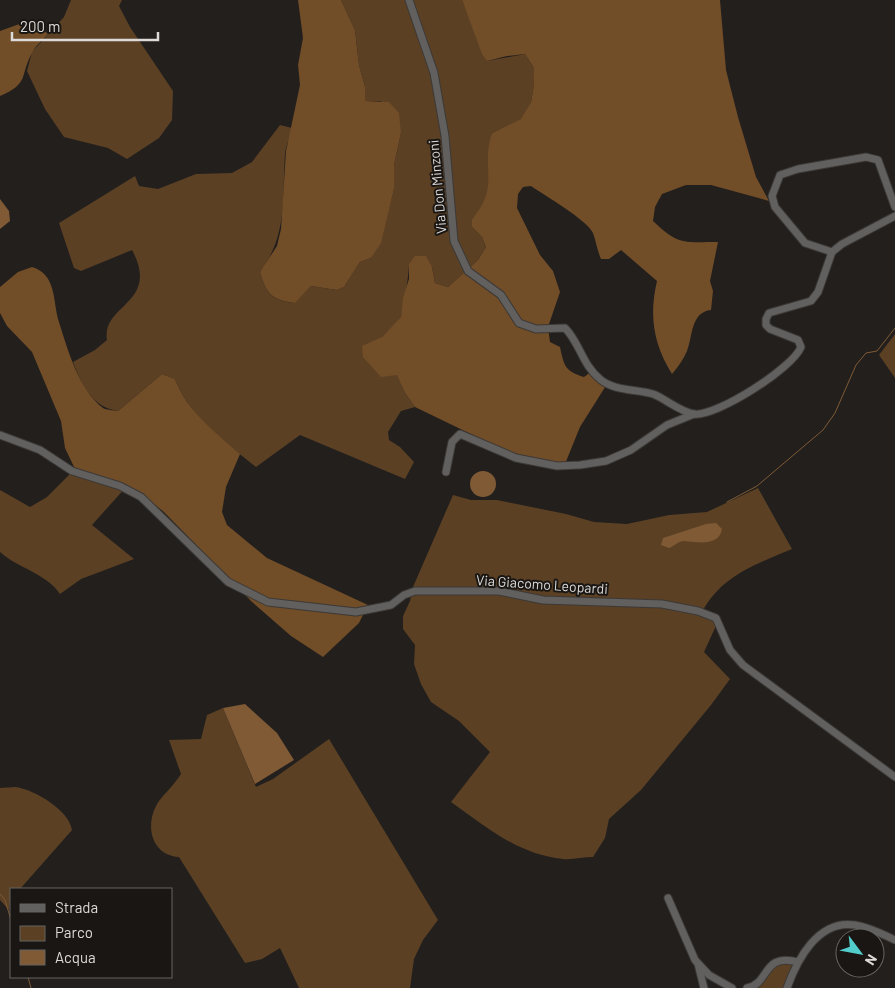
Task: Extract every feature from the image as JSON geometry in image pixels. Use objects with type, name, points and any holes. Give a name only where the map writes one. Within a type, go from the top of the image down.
[{"type":"street","name":"Via Don Minzoni","points":[[409,0],[434,73],[445,136],[454,240],[468,271],[501,295],[519,323],[536,329],[565,328],[570,333],[585,364],[607,384],[654,395],[694,414]]},
{"type":"street","points":[[832,252],[806,243],[775,207],[772,196],[780,175],[798,169],[866,157],[878,160],[895,207]]},
{"type":"street","points":[[446,472],[452,442],[460,434],[506,455],[557,466],[606,461],[631,450],[668,425],[694,414],[711,411],[770,380],[796,356],[801,347],[798,340],[770,329],[766,325],[766,319],[770,313],[805,304],[817,296],[832,252],[842,244],[895,216]]},
{"type":"street","name":"Via Giacomo Leopardi","points":[[0,435],[40,450],[72,471],[120,486],[141,497],[228,582],[268,602],[356,612],[391,605],[404,595],[415,592],[498,592],[543,600],[662,604],[698,611],[716,618],[730,650],[743,665],[895,777]]},
{"type":"street","points":[[668,898],[698,963],[704,988]]},
{"type":"street","points":[[787,988],[798,962],[814,940],[826,932],[840,926],[858,925],[895,940]]},
{"type":"street","points":[[747,988],[759,982],[773,964],[782,960],[798,962]]},
{"type":"street","points":[[698,963],[709,975],[732,988]]},
{"type":"green space","points":[[71,0],[122,0],[119,6],[130,27],[173,91],[172,120],[159,138],[127,159],[108,148],[64,137],[45,109],[27,71],[32,52],[64,17]]},
{"type":"green space","points":[[341,0],[462,0],[487,61],[525,54],[534,68],[531,102],[522,119],[492,133],[489,194],[482,208],[472,219],[472,227],[482,237],[486,247],[478,260],[448,287],[435,283],[432,267],[409,265],[401,317],[382,337],[405,393],[415,407],[401,411],[388,432],[389,440],[400,447],[414,462],[405,479],[300,435],[256,467],[199,417],[189,405],[175,379],[162,374],[118,411],[101,405],[89,394],[73,362],[95,350],[107,340],[108,328],[112,318],[135,293],[139,282],[139,268],[132,250],[81,271],[74,268],[59,223],[135,176],[139,186],[158,189],[196,174],[232,173],[252,162],[280,125],[292,128],[285,154],[282,216],[279,230],[269,258],[260,272],[268,291],[275,298],[294,303],[311,286],[337,290],[344,287],[360,262],[371,258],[385,223],[394,189],[394,165],[401,133],[381,101],[365,101],[365,87],[359,65],[355,30]]},
{"type":"green space","points":[[895,334],[895,378],[879,355]]},
{"type":"green space","points":[[75,469],[127,486],[92,525],[134,559],[81,579],[60,594],[40,576],[15,563],[0,552],[0,490],[30,507],[47,497]]},
{"type":"green space","points":[[758,488],[792,549],[765,560],[729,580],[719,589],[702,612],[717,615],[715,628],[704,652],[730,679],[641,790],[609,819],[605,838],[593,857],[563,859],[532,852],[504,838],[451,802],[490,752],[459,721],[431,702],[421,684],[414,664],[415,645],[403,629],[403,616],[410,601],[413,587],[453,495],[471,500],[497,500],[566,514],[594,522],[627,524],[669,515],[707,512]]},
{"type":"green space","points":[[223,708],[256,787],[273,779],[329,739],[438,920],[423,940],[414,959],[410,988],[299,988],[280,948],[262,959],[245,963],[179,857],[169,855],[156,844],[151,828],[154,810],[181,774],[169,740],[201,739],[207,715]]},
{"type":"green space","points":[[16,787],[24,789],[50,802],[65,815],[72,830],[21,888],[10,888],[9,910],[0,900],[0,788]]},
{"type":"green space","points":[[780,961],[793,964],[783,988],[758,988],[767,970]]},
{"type":"shaded area","points":[[298,0],[341,0],[355,30],[359,65],[365,87],[365,101],[389,102],[399,113],[401,133],[394,165],[394,189],[381,243],[371,258],[360,262],[344,287],[337,290],[311,286],[295,303],[275,298],[271,295],[265,286],[260,272],[277,246],[281,229],[286,151],[300,85],[298,65],[303,38]]},
{"type":"shaded area","points":[[462,0],[720,0],[726,70],[756,177],[769,201],[711,185],[686,185],[662,194],[655,207],[653,221],[669,235],[689,242],[718,242],[710,281],[713,291],[711,310],[704,312],[696,320],[687,351],[672,374],[661,352],[654,329],[653,306],[657,281],[621,250],[609,259],[601,259],[593,233],[589,227],[565,208],[531,186],[523,187],[518,194],[517,208],[540,255],[553,271],[560,292],[548,327],[550,342],[560,347],[564,363],[569,370],[584,377],[592,371],[607,384],[580,427],[565,464],[508,452],[415,407],[405,393],[397,375],[381,377],[363,357],[362,346],[382,337],[401,317],[403,298],[409,279],[409,264],[415,256],[426,256],[432,267],[435,283],[448,287],[478,260],[486,247],[482,237],[472,227],[472,219],[486,196],[489,146],[492,133],[521,119],[531,102],[534,68],[525,54],[487,61],[482,54]]},
{"type":"shaded area","points":[[25,22],[39,27],[48,34],[33,50],[20,83],[0,96],[0,31]]},
{"type":"shaded area","points":[[32,267],[40,270],[45,275],[52,288],[58,319],[74,367],[94,400],[104,409],[118,411],[162,374],[175,379],[180,391],[194,411],[240,454],[226,487],[222,512],[227,525],[267,558],[368,605],[359,623],[323,657],[291,636],[251,601],[164,512],[145,497],[75,469],[65,448],[61,421],[32,352],[7,326],[0,313],[0,287],[18,272]]},
{"type":"water","points":[[0,199],[9,211],[10,221],[0,229]]},
{"type":"water","points":[[483,471],[492,475],[496,484],[492,493],[483,497],[474,493],[470,484],[474,475]]},
{"type":"water","points":[[716,523],[722,529],[717,539],[712,541],[682,541],[669,548],[661,545],[663,538],[706,524]]},
{"type":"water","points":[[245,704],[277,733],[294,760],[255,784],[223,708]]},
{"type":"waterway","points":[[727,502],[757,486],[823,430],[835,413],[856,365],[866,353],[877,351],[895,328]]},
{"type":"waterway","points":[[0,894],[5,900],[10,917]]},
{"type":"waterway","points":[[28,978],[31,988]]}]
